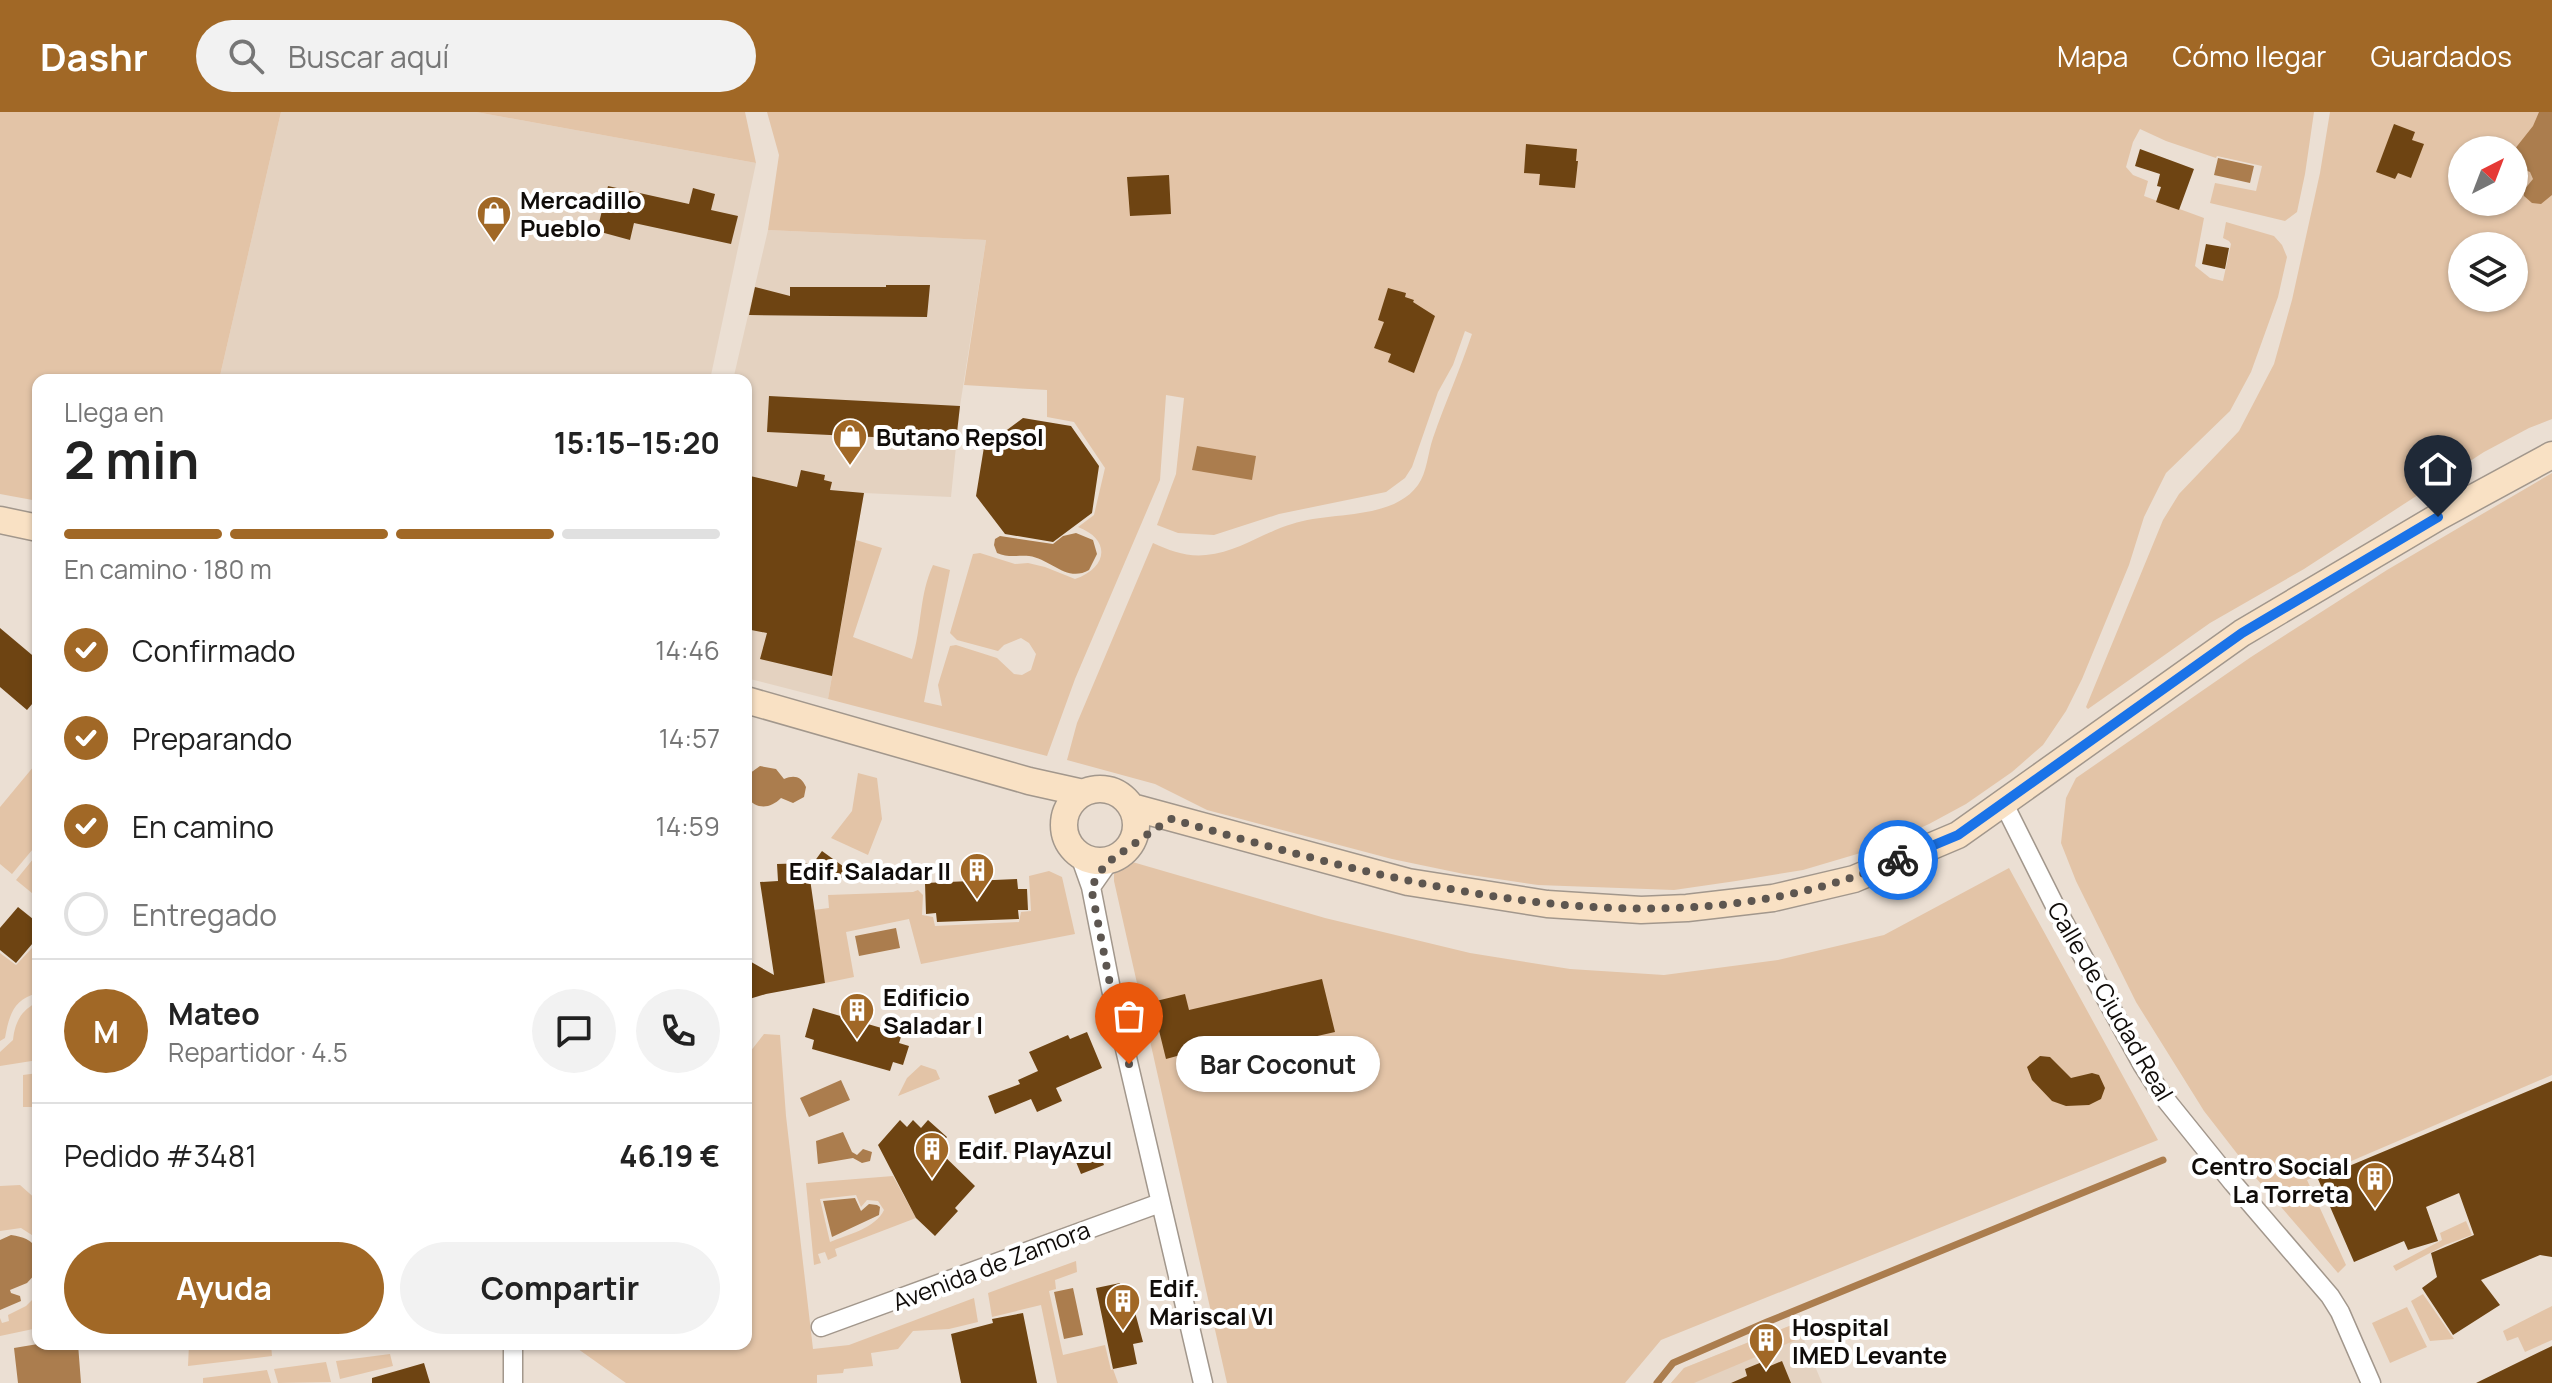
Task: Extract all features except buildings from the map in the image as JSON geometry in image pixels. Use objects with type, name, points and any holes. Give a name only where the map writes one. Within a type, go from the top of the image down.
[{"type":"street","points":[[752,702],[1038,784],[1083,793],[1103,789],[1115,791],[1132,807],[1408,882],[1547,904],[1641,910],[1773,898],[1854,879],[1958,835],[2242,633],[2438,517],[2552,455]]},
{"type":"street","points":[[0,520],[32,527]]},
{"type":"street","points":[[1038,784],[1064,820]]},
{"type":"street","points":[[1083,793],[1071,803],[1064,820],[1071,848],[1091,861],[1110,860],[1126,852],[1133,843],[1137,831],[1132,807]]},
{"type":"street","name":"Calle de Ciudad Real","points":[[2004,804],[2055,906],[2142,1064],[2162,1095],[2226,1175],[2330,1296],[2371,1383]]},
{"type":"street","points":[[1133,843],[1171,819]]},
{"type":"street","points":[[1080,856],[1091,887],[1111,989],[1203,1383]]},
{"type":"street","points":[[1091,887],[1110,860]]},
{"type":"street","name":"Avenida de Zamora","points":[[821,1327],[1160,1203]]},
{"type":"street","points":[[513,1350],[513,1383]]},
{"type":"shaded area","points":[[0,112],[281,112],[220,374],[32,374],[32,500],[0,494]]},
{"type":"shaded area","name":"Mercadillo Pueblo","points":[[281,112],[476,112],[756,163],[711,374],[220,374]]},
{"type":"shaded area","points":[[476,112],[745,112],[756,163]]},
{"type":"shaded area","points":[[767,112],[2314,112],[2297,212],[2285,221],[2210,203],[2215,183],[2256,191],[2262,166],[2216,158],[2140,129],[2133,142],[2126,167],[2133,175],[2148,181],[2144,196],[2204,218],[2195,266],[2210,278],[2223,281],[2231,244],[2223,238],[2226,222],[2274,236],[2287,257],[2278,297],[2251,372],[2230,411],[2166,473],[2144,517],[2129,565],[2082,679],[2066,711],[2043,745],[2012,772],[1966,804],[1874,849],[1803,870],[1674,890],[1538,885],[1392,859],[1207,810],[1155,784],[1067,760],[1077,723],[1153,543],[1185,554],[1218,553],[1292,524],[1377,510],[1407,496],[1423,475],[1433,438],[1472,334],[1465,331],[1405,478],[1386,492],[1279,514],[1214,535],[1178,533],[1157,525],[1176,474],[1184,398],[1166,395],[1160,480],[1075,679],[1047,756],[828,699],[856,540],[882,548],[853,637],[912,659],[928,576],[933,565],[950,570],[924,702],[942,706],[938,685],[950,646],[956,645],[997,658],[1014,674],[1022,675],[1031,670],[1036,654],[1029,643],[1021,638],[998,651],[957,640],[950,633],[973,554],[1045,567],[1075,579],[1086,574],[1099,561],[1100,546],[1096,539],[1078,527],[1094,515],[1105,468],[1074,422],[1047,417],[1047,390],[964,385],[986,240],[768,230],[779,155]]},
{"type":"shaded area","points":[[2330,112],[2552,112],[2552,419],[2484,452],[2304,569],[2210,623],[2088,709],[2086,707],[2163,520],[2179,494],[2239,431],[2274,364],[2292,300]]},
{"type":"shaded area","points":[[2539,112],[2552,112],[2552,195],[2541,204],[2528,200],[2528,185],[2533,179],[2528,171],[2528,136],[2525,136]]},
{"type":"shaded area","points":[[2218,158],[2254,166],[2250,183],[2214,175]]},
{"type":"shaded area","name":"Butano Repsol","points":[[768,230],[986,240],[960,406],[951,497],[864,493],[828,699],[752,680],[752,374],[734,374]]},
{"type":"shaded area","points":[[1197,446],[1256,456],[1252,480],[1192,470]]},
{"type":"shaded area","points":[[2552,473],[2552,1075],[2307,1180],[2346,1265],[2338,1273],[2256,1178],[2204,1111],[2136,1002],[2076,881],[2061,843],[2066,798],[2076,778],[2251,657],[2387,570]]},
{"type":"shaded area","points":[[1076,533],[1093,540],[1097,554],[1089,570],[1081,573],[1066,572],[1029,556],[1001,555],[994,545],[995,539],[1000,536],[1053,544],[1063,536]]},
{"type":"shaded area","points":[[760,766],[776,769],[784,779],[799,779],[806,787],[804,797],[793,803],[781,798],[764,806],[755,804],[752,802],[752,772]]},
{"type":"shaded area","points":[[32,768],[32,850],[12,874],[0,864],[0,807]]},
{"type":"shaded area","points":[[858,773],[877,778],[882,819],[868,855],[831,838],[852,811]]},
{"type":"shaded area","points":[[32,860],[32,893],[16,880]]},
{"type":"shaded area","points":[[1129,861],[1325,918],[1470,953],[1570,969],[1664,975],[1778,960],[1884,935],[2009,868],[2158,1140],[1661,1340],[1625,1383],[1227,1383],[1114,881],[1114,874]]},
{"type":"shaded area","points":[[1049,871],[1062,877],[1075,934],[921,964],[909,919],[846,932],[854,977],[825,983],[814,910],[829,908],[828,895],[918,890],[923,895],[922,915],[933,917],[935,926],[1019,922],[1021,912],[1031,911],[1029,876]]},
{"type":"shaded area","points":[[896,928],[900,948],[859,956],[855,936]]},
{"type":"shaded area","points":[[32,948],[32,995],[18,1004],[5,1038],[0,1041],[0,953],[16,965]]},
{"type":"shaded area","points":[[32,1006],[32,1061],[0,1066],[0,1052],[13,1040],[15,1028]]},
{"type":"shaded area","points":[[764,1034],[780,1035],[786,1116],[813,1349],[849,1345],[974,1298],[978,1322],[949,1329],[913,1331],[898,1349],[871,1353],[873,1366],[817,1375],[817,1383],[626,1383],[579,1350],[752,1350],[752,1049]]},
{"type":"shaded area","points":[[921,1065],[936,1070],[940,1079],[898,1096],[907,1078]]},
{"type":"shaded area","points":[[32,1074],[32,1107],[23,1107],[23,1075]]},
{"type":"shaded area","points":[[841,1080],[850,1100],[809,1117],[800,1098]]},
{"type":"shaded area","points":[[843,1132],[852,1152],[857,1155],[863,1149],[872,1152],[870,1161],[862,1163],[853,1158],[818,1164],[816,1141]]},
{"type":"shaded area","points":[[893,1176],[916,1218],[835,1249],[837,1256],[828,1260],[825,1252],[818,1254],[821,1263],[814,1265],[806,1183]],"holes":[[[856,1195],[861,1207],[867,1200],[878,1201],[884,1210],[875,1222],[830,1242],[820,1199]]]},
{"type":"shaded area","points":[[20,1185],[32,1196],[32,1235],[21,1228],[0,1231],[0,1186]]},
{"type":"shaded area","points":[[855,1198],[861,1211],[869,1204],[877,1205],[880,1207],[879,1215],[832,1237],[823,1201]]},
{"type":"shaded area","points":[[2466,1221],[2472,1235],[2445,1245],[2396,1271],[2393,1266],[2442,1240],[2440,1233]]},
{"type":"shaded area","points":[[11,1235],[31,1242],[32,1278],[10,1290],[20,1296],[21,1301],[0,1310],[0,1240]]},
{"type":"shaded area","points":[[1076,1261],[1077,1272],[1055,1280],[1056,1289],[1049,1291],[1063,1355],[1105,1345],[1111,1370],[1118,1383],[1057,1383],[1041,1305],[992,1317],[988,1293]]},
{"type":"shaded area","points":[[1073,1288],[1083,1335],[1064,1339],[1054,1292]]},
{"type":"shaded area","points":[[2423,1294],[2454,1339],[2430,1341],[2411,1301]]},
{"type":"shaded area","points":[[32,1300],[32,1329],[0,1336],[0,1318],[2,1323],[9,1321],[8,1315]]},
{"type":"shaded area","points":[[2552,1306],[2552,1340],[2525,1352],[2518,1337],[2507,1341],[2503,1331]]},
{"type":"shaded area","points":[[2407,1307],[2427,1347],[2390,1363],[2372,1323]]},
{"type":"shaded area","points":[[1797,1323],[1822,1383],[1671,1383],[1684,1368]]},
{"type":"shaded area","points":[[1797,1323],[1803,1337],[1694,1383],[1671,1383],[1684,1368]]},
{"type":"shaded area","points":[[32,1345],[32,1350],[78,1350],[81,1383],[18,1383],[14,1348]]},
{"type":"shaded area","points":[[189,1350],[272,1350],[272,1356],[188,1366]]},
{"type":"shaded area","points":[[390,1354],[393,1366],[340,1379],[336,1361]]},
{"type":"shaded area","points":[[326,1362],[331,1382],[278,1383],[274,1369]]},
{"type":"shaded area","points":[[267,1370],[271,1383],[203,1383],[203,1378]]},
{"type":"waterway","points":[[1657,1383],[1673,1363],[2163,1160]]},
{"type":"way so far","points":[[1129,1064],[1091,887],[1110,860],[1116,859],[1133,843],[1171,819],[1408,882],[1547,904],[1641,910],[1773,898],[1854,879],[1898,860]]},
{"type":"place","name":"Mercadillo Pueblo","points":[[494,244]]},
{"type":"place","name":"Butano Repsol","points":[[850,467]]},
{"type":"place","name":"Edif. Saladar II","points":[[977,901]]},
{"type":"place","name":"Edificio Saladar I","points":[[857,1041]]},
{"type":"place","name":"Bar Coconut","points":[[1129,1064]]},
{"type":"place","name":"Edif. PlayAzul","points":[[932,1180]]},
{"type":"place","name":"Centro Social La Torreta","points":[[2375,1210]]},
{"type":"place","name":"Edif. Mariscal VI","points":[[1123,1332]]},
{"type":"place","name":"Hospital IMED Levante","points":[[1766,1371]]},
{"type":"route","points":[[1898,860],[1958,835],[2242,633],[2438,517]]}]
